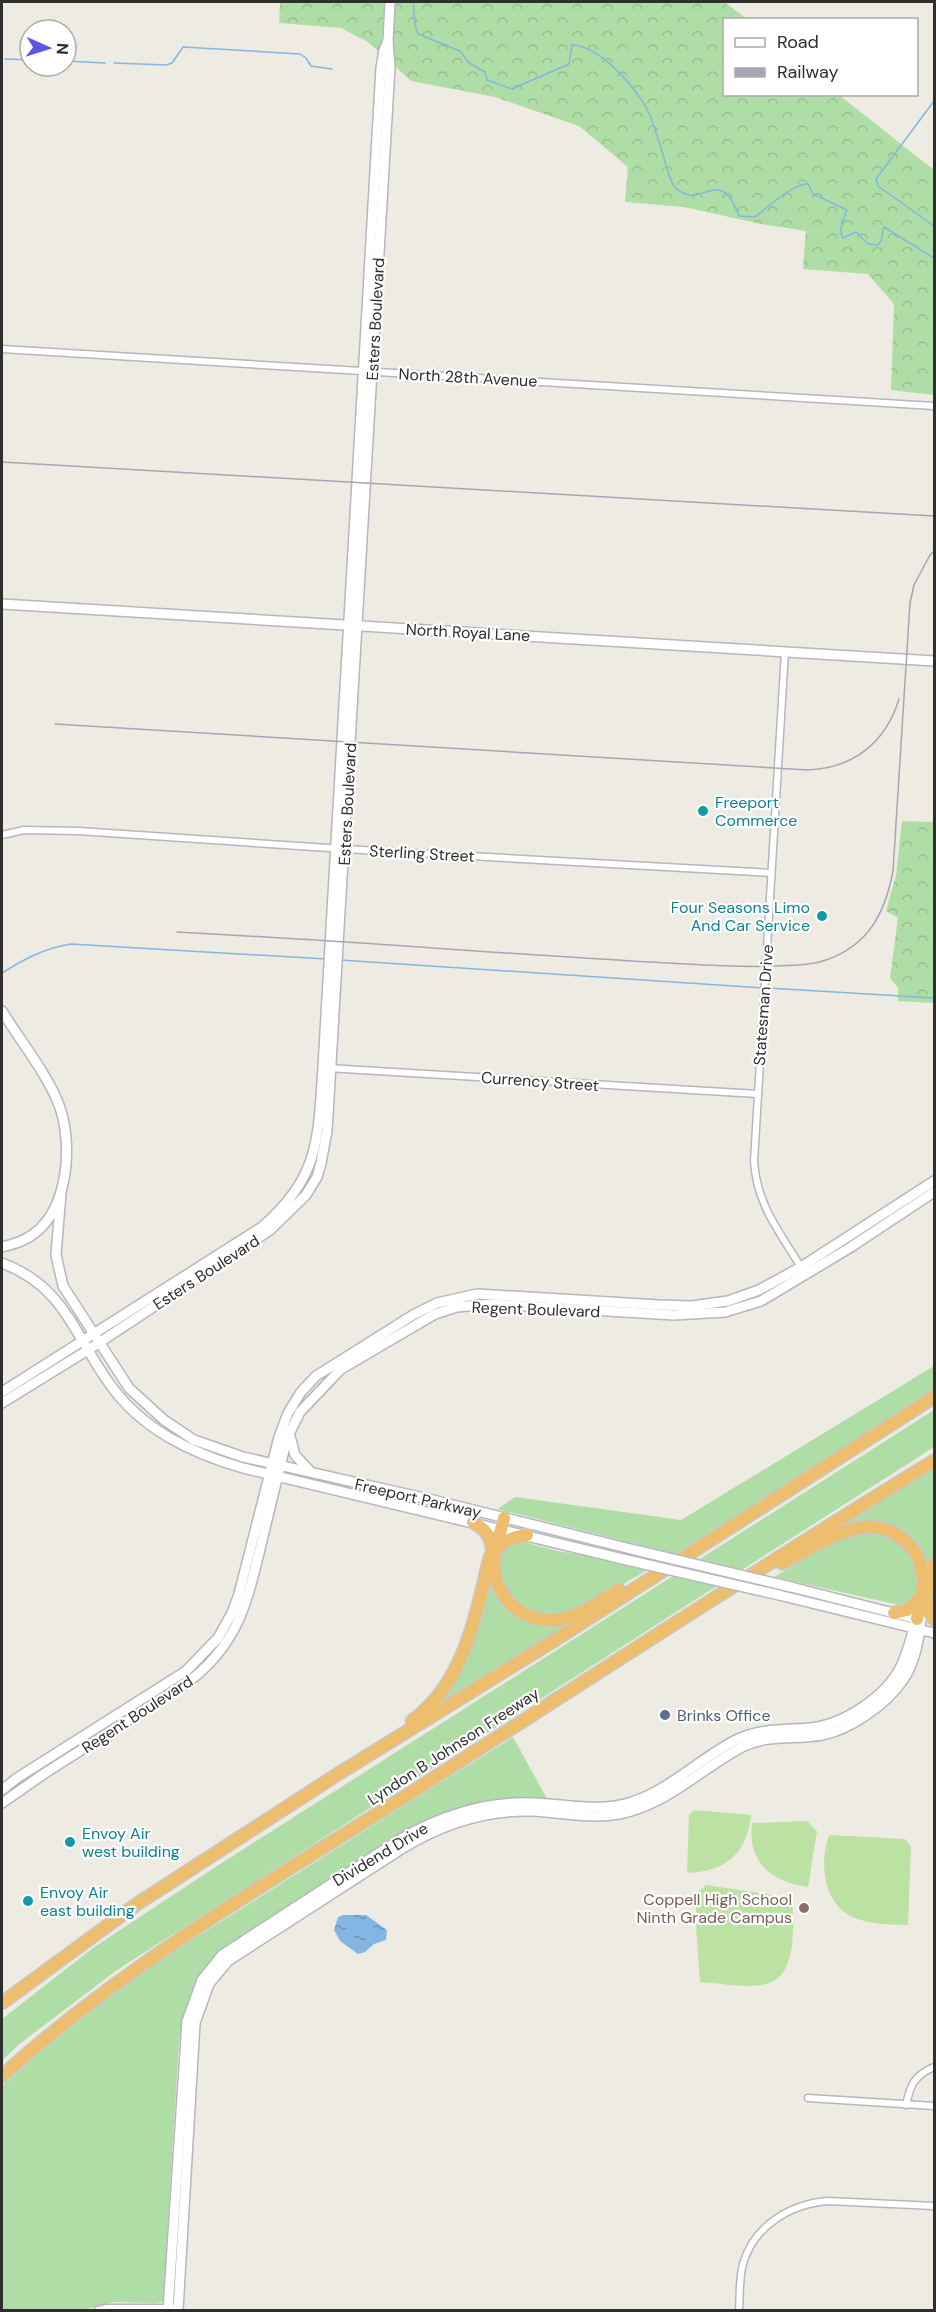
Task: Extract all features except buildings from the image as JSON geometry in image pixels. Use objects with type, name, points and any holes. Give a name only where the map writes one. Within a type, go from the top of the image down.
[{"type":"highway","name":"Lyndon B Johnson Freeway","points":[[2,2003],[137,1904],[338,1774],[558,1638],[934,1397]]},
{"type":"highway","name":"Lyndon B Johnson Freeway","points":[[2,2076],[70,2017],[157,1954],[728,1589],[934,1461]]},
{"type":"highway","points":[[473,1522],[484,1529],[490,1538],[494,1549],[496,1576],[506,1600],[530,1618],[550,1620],[564,1618],[580,1611],[738,1523]]},
{"type":"highway","points":[[338,1774],[423,1713],[444,1690],[464,1654],[501,1523]]},
{"type":"highway","points":[[728,1589],[842,1533],[869,1526],[879,1527],[897,1534],[912,1548],[921,1565],[924,1585],[918,1624]]},
{"type":"highway","points":[[494,1549],[514,1537],[527,1535]]},
{"type":"highway","points":[[894,1613],[907,1611],[923,1598],[934,1564]]},
{"type":"highway","points":[[923,1598],[934,1621]]},
{"type":"main road","name":"Esters Boulevard","points":[[2,1403],[88,1350],[96,1338],[262,1227],[291,1198],[309,1169],[314,1153],[327,1068],[376,235],[390,67],[388,41],[390,2]]},
{"type":"main road","name":"North Royal Lane","points":[[2,604],[934,661]]},
{"type":"main road","points":[[2,1011],[59,1105],[67,1148],[66,1168],[60,1193],[48,1219],[40,1229],[20,1242],[2,1247]]},
{"type":"main road","name":"Regent Boulevard","points":[[896,1213],[934,1181]]},
{"type":"main road","name":"Regent Boulevard","points":[[2,1803],[186,1683],[215,1657],[239,1621],[248,1599],[274,1470],[291,1427],[300,1412],[341,1369],[417,1323],[453,1308],[492,1304],[702,1315],[725,1312],[761,1301],[803,1271],[934,1192]]},
{"type":"main road","name":"Freeport Parkway","points":[[60,1193],[56,1242],[58,1267],[63,1286],[129,1388],[147,1406],[194,1440],[274,1470],[315,1475],[382,1488],[501,1523],[639,1551],[894,1613],[934,1633]]},
{"type":"main road","name":"Freeport Parkway","points":[[2,1263],[32,1278],[50,1292],[61,1305],[110,1384],[140,1417],[174,1441],[204,1456],[274,1470],[473,1522],[501,1523],[527,1535],[779,1595],[918,1624],[934,1621]]},
{"type":"main road","name":"Regent Boulevard","points":[[2,1790],[17,1778],[179,1676],[205,1653],[223,1629],[236,1604],[288,1413],[302,1390],[316,1376],[413,1315],[437,1304],[465,1296],[488,1294],[692,1306],[746,1296],[803,1271]]},
{"type":"main road","name":"Esters Boulevard","points":[[2,1392],[83,1340],[96,1338]]},
{"type":"main road","points":[[140,1417],[148,1416],[169,1429],[180,1431]]},
{"type":"main road","points":[[291,1427],[291,1446],[295,1455],[315,1475]]},
{"type":"main road","name":"Dividend Drive","points":[[173,2309],[194,2036],[199,2010],[209,1984],[228,1961],[418,1828],[439,1819],[485,1806],[509,1803],[615,1806],[643,1798],[693,1773],[737,1740],[756,1737],[824,1735],[838,1731],[866,1715],[903,1681],[917,1647],[918,1624]]},
{"type":"street","name":"North 28th Avenue","points":[[2,349],[934,406]]},
{"type":"street","name":"Statesman Drive","points":[[785,651],[754,1161],[757,1186],[771,1221],[803,1271]]},
{"type":"street","name":"Sterling Street","points":[[2,835],[24,830],[79,831],[340,849],[771,873]]},
{"type":"street","name":"Currency Street","points":[[327,1068],[758,1094]]},
{"type":"street","points":[[906,2105],[909,2088],[915,2079],[934,2067]]},
{"type":"street","points":[[808,2098],[934,2106]]},
{"type":"street","points":[[739,2310],[742,2267],[746,2254],[756,2239],[782,2214],[811,2202],[828,2200],[934,2206]]},
{"type":"street","points":[[98,2310],[107,2308],[173,2309]]},
{"type":"green space","points":[[280,2],[724,2],[746,18],[723,18],[723,96],[840,96],[934,170],[934,395],[891,390],[894,304],[868,274],[803,269],[806,231],[761,224],[684,207],[625,202],[628,167],[579,126],[495,97],[411,81],[368,42],[341,28],[279,23]]},
{"type":"green space","points":[[902,821],[934,822],[934,1003],[898,1001],[898,988],[890,978],[898,918],[886,911],[896,875]]},
{"type":"green space","points":[[934,1366],[934,1391],[713,1532],[596,1599],[573,1610],[548,1615],[526,1610],[515,1602],[507,1590],[501,1574],[500,1558],[504,1547],[515,1540],[558,1551],[636,1564],[640,1545],[498,1509],[515,1497],[681,1520]]},
{"type":"green space","points":[[934,1410],[934,1447],[117,1970],[18,2045],[2,2061],[2,2019],[93,1948],[214,1868]]},
{"type":"green space","points":[[934,1466],[934,1551],[925,1588],[925,1573],[889,1528],[828,1533]]},
{"type":"green space","points":[[863,1530],[888,1534],[906,1549],[916,1567],[918,1577],[914,1596],[907,1604],[899,1605],[774,1577],[846,1534]]},
{"type":"green space","points":[[490,1566],[525,1618],[589,1612],[425,1716],[449,1689]]},
{"type":"green space","points":[[513,1737],[547,1799],[507,1800],[474,1805],[441,1815],[405,1831],[223,1948],[198,1980],[185,2014],[179,2041],[163,2301],[157,2303],[113,2302],[83,2310],[2,2310],[2,2086],[47,2046],[146,1969]]},
{"type":"green space","points":[[694,1810],[751,1815],[745,1840],[732,1858],[712,1869],[687,1873],[689,1815]]},
{"type":"green space","points":[[807,1821],[817,1831],[808,1887],[783,1881],[765,1868],[758,1860],[751,1837],[752,1823]]},
{"type":"green space","points":[[829,1835],[905,1839],[911,1846],[908,1925],[880,1924],[859,1920],[843,1911],[835,1902],[826,1881],[824,1869]]},
{"type":"green space","points":[[706,1885],[793,1898],[791,1950],[788,1963],[774,1981],[746,1986],[700,1982],[696,1894]]},
{"type":"water","points":[[366,1915],[387,1930],[386,1940],[358,1954],[340,1941],[334,1930],[338,1917]]},
{"type":"waterway","points":[[413,2],[418,34],[460,51],[469,63],[485,72],[487,80],[512,89],[569,64],[572,45],[595,53],[617,70],[636,92],[649,113],[670,179],[675,187],[685,194],[702,194],[717,190],[724,192],[739,216],[755,217],[796,187],[808,184],[813,194],[847,210],[841,227],[843,238],[856,232],[868,244],[878,245],[884,227],[934,258]]},
{"type":"waterway","points":[[114,63],[166,65],[172,63],[183,47],[300,54],[311,66],[332,69]]},
{"type":"waterway","points":[[5,59],[18,60]]},
{"type":"waterway","points":[[78,62],[105,63]]},
{"type":"waterway","points":[[934,101],[876,179],[878,186],[934,226]]},
{"type":"waterway","points":[[2,973],[35,955],[71,944],[326,959]]},
{"type":"waterway","points":[[340,960],[763,988]]},
{"type":"waterway","points":[[768,988],[934,998]]},
{"type":"railway","points":[[2,462],[934,516]]},
{"type":"railway","points":[[177,932],[729,966],[808,964],[841,954],[853,946],[873,926],[890,886],[893,871],[910,603],[914,585],[934,551]]},
{"type":"railway","points":[[55,724],[808,770],[840,764],[866,750],[886,728],[899,699]]},
{"type":"place","name":"Freeport Commerce","points":[[703,811]]},
{"type":"place","name":"Four Seasons Limo And Car Service","points":[[822,916]]},
{"type":"place","name":"Brinks Office","points":[[665,1715]]},
{"type":"place","name":"Envoy Air west building","points":[[70,1842]]},
{"type":"place","name":"Envoy Air east building","points":[[28,1901]]},
{"type":"place","name":"Coppell High School Ninth Grade Campus","points":[[804,1908]]}]
